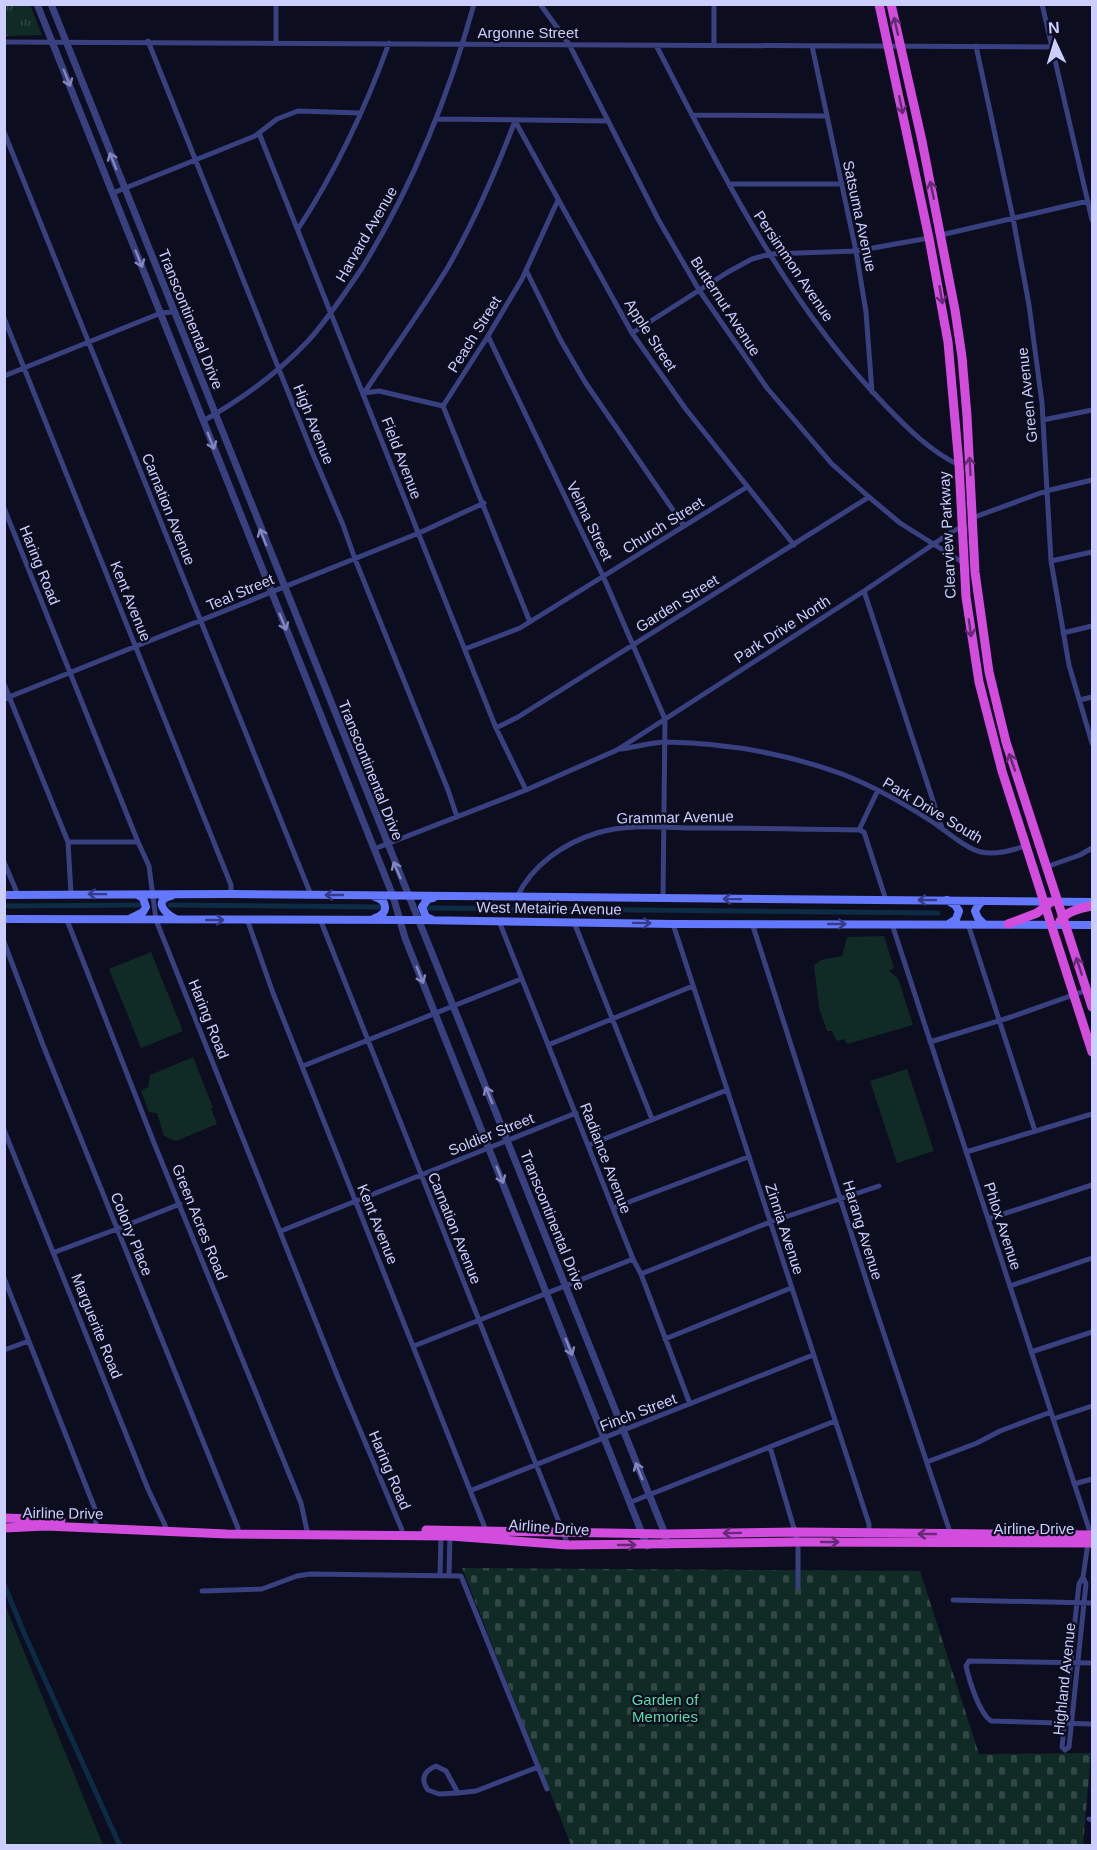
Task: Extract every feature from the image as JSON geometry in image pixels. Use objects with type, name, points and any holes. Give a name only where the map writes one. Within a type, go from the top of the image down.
[{"type":"highway","name":"Clearview Parkway","points":[[879,4],[929,238],[948,342],[959,465],[962,562],[970,636],[979,682],[993,738],[1026,846],[1087,990],[1092,1007]]},
{"type":"highway","name":"Clearview Parkway","points":[[891,4],[946,259],[962,357],[971,468],[975,566],[982,633],[998,713],[1053,888],[1050,903]]},
{"type":"highway","points":[[924,214],[929,217],[934,234],[941,235]]},
{"type":"highway","points":[[929,238],[936,239],[940,256],[946,259]]},
{"type":"highway","points":[[959,476],[966,517],[972,518]]},
{"type":"highway","points":[[960,528],[967,532],[968,549],[975,566]]},
{"type":"highway","points":[[1020,823],[1027,826],[1034,845],[1040,847]]},
{"type":"highway","points":[[1008,924],[1037,913],[1050,903]]},
{"type":"highway","points":[[1059,923],[1075,910],[1092,904]]},
{"type":"highway","name":"Clearview Parkway","points":[[1059,923],[1056,939],[1092,1048]]},
{"type":"highway","name":"Airline Drive","points":[[4,1518],[96,1525],[238,1531],[487,1534],[564,1532],[869,1538],[1091,1539]]},
{"type":"highway","name":"Airline Drive","points":[[4,1528],[96,1525]]},
{"type":"highway","name":"Airline Drive","points":[[487,1534],[568,1545],[667,1545],[797,1537]]},
{"type":"main road","name":"West Metairie Avenue","points":[[4,895],[371,895],[946,900],[1092,904]]},
{"type":"main road","points":[[123,920],[135,917],[146,907],[144,898],[136,895]]},
{"type":"main road","points":[[175,895],[166,897],[162,902],[162,908],[166,914],[180,920]]},
{"type":"main road","points":[[371,895],[383,900],[386,905],[382,915],[371,920]]},
{"type":"main road","points":[[434,920],[426,916],[422,907],[428,899],[441,896]]},
{"type":"main road","points":[[946,900],[955,905],[959,911],[956,919],[949,924]]},
{"type":"main road","points":[[984,924],[975,911],[979,904],[985,901]]},
{"type":"main road","name":"West Metairie Avenue","points":[[4,919],[320,919],[673,924],[1059,923],[1092,925]]},
{"type":"street","name":"Transcontinental Drive","points":[[38,4],[393,896],[405,938],[647,1545]]},
{"type":"street","name":"Transcontinental Drive","points":[[51,4],[667,1545]]},
{"type":"street","points":[[276,4],[276,43]]},
{"type":"street","name":"Harvard Avenue","points":[[203,421],[246,396],[279,369],[308,341],[332,312],[360,270],[410,183],[436,119],[474,4]]},
{"type":"street","name":"Butternut Avenue","points":[[540,4],[568,44],[658,219],[699,290],[767,388],[832,464],[900,523],[962,562]]},
{"type":"street","points":[[714,4],[714,45]]},
{"type":"street","points":[[1042,4],[1092,220]]},
{"type":"street","name":"High Avenue","points":[[148,41],[343,525],[457,817]]},
{"type":"street","name":"Argonne Street","points":[[4,42],[1052,47]]},
{"type":"street","points":[[298,229],[314,204],[360,113],[389,43]]},
{"type":"street","name":"Persimmon Avenue","points":[[656,45],[729,184],[770,254],[814,320],[872,392],[907,428],[950,462],[959,465]]},
{"type":"street","name":"Satsuma Avenue","points":[[812,46],[856,251],[866,312],[872,392]]},
{"type":"street","name":"Green Avenue","points":[[976,46],[1029,305],[1043,420],[1051,561],[1069,665],[1092,742]]},
{"type":"street","points":[[112,193],[259,133],[277,119],[298,111],[360,113]]},
{"type":"street","points":[[692,115],[826,116]]},
{"type":"street","points":[[436,119],[607,121]]},
{"type":"street","points":[[363,393],[448,266],[498,165],[515,121]]},
{"type":"street","name":"Apple Street","points":[[515,121],[632,333],[685,408],[794,545]]},
{"type":"street","name":"Carnation Avenue","points":[[4,132],[311,895]]},
{"type":"street","name":"Field Avenue","points":[[259,133],[496,728],[526,790]]},
{"type":"street","points":[[729,184],[842,184]]},
{"type":"street","name":"Peach Street","points":[[443,406],[488,336],[525,270],[558,200]]},
{"type":"street","points":[[941,235],[1088,201]]},
{"type":"street","points":[[632,333],[752,259],[770,254],[856,251],[929,238]]},
{"type":"street","points":[[525,270],[585,382],[684,526]]},
{"type":"street","points":[[4,376],[160,313],[173,312]]},
{"type":"street","name":"Kent Avenue","points":[[4,318],[231,885],[231,894]]},
{"type":"street","name":"Velma Street","points":[[488,336],[634,643],[665,719]]},
{"type":"street","points":[[191,391],[203,387]]},
{"type":"street","points":[[363,393],[379,391],[443,406],[530,622]]},
{"type":"street","points":[[1043,420],[1092,410]]},
{"type":"street","points":[[972,518],[1046,491],[1092,480]]},
{"type":"street","name":"Church Street","points":[[465,649],[520,628],[747,487]]},
{"type":"street","name":"Garden Street","points":[[496,728],[518,717],[869,497]]},
{"type":"street","name":"Teal Street","points":[[7,698],[419,533],[484,503]]},
{"type":"street","name":"Haring Road","points":[[4,508],[149,866],[156,920],[402,1533]]},
{"type":"street","name":"Park Drive North","points":[[617,750],[960,528]]},
{"type":"street","points":[[1051,561],[1092,552]]},
{"type":"street","points":[[864,591],[942,828]]},
{"type":"street","points":[[1063,633],[1092,626]]},
{"type":"street","points":[[4,684],[7,698],[68,842],[71,894]]},
{"type":"street","points":[[1080,700],[1092,697]]},
{"type":"street","points":[[663,898],[665,719]]},
{"type":"street","name":"Park Drive South","points":[[617,750],[664,742],[744,749],[784,757],[844,775],[878,790],[980,852],[1004,852],[1026,846]]},
{"type":"street","points":[[374,849],[526,790],[617,750]]},
{"type":"street","points":[[878,790],[859,830],[864,832],[886,900]]},
{"type":"street","name":"Grammar Avenue","points":[[517,897],[535,870],[565,847],[609,830],[640,827],[859,830]]},
{"type":"street","points":[[68,842],[138,842]]},
{"type":"street","points":[[1046,867],[1080,855],[1092,848]]},
{"type":"street","points":[[4,862],[18,895]]},
{"type":"street","name":"Carnation Avenue","points":[[320,919],[568,1545]]},
{"type":"street","name":"Green Acres Road","points":[[67,920],[154,1143],[301,1503],[308,1532]]},
{"type":"street","name":"Kent Avenue","points":[[247,920],[472,1490],[487,1534]]},
{"type":"street","name":"Radiance Avenue","points":[[500,921],[521,979],[641,1274],[690,1404]]},
{"type":"street","points":[[574,922],[652,1119]]},
{"type":"street","name":"Harang Avenue","points":[[752,923],[951,1538]]},
{"type":"street","name":"Zinnia Avenue","points":[[673,924],[869,1524],[869,1538]]},
{"type":"street","name":"Phlox Avenue","points":[[892,924],[1091,1539]]},
{"type":"street","points":[[968,924],[1035,1131]]},
{"type":"street","name":"Colony Place","points":[[4,942],[238,1531]]},
{"type":"street","points":[[303,1066],[368,1042],[521,979]]},
{"type":"street","points":[[548,1045],[693,986]]},
{"type":"street","points":[[930,1042],[1087,990]]},
{"type":"street","points":[[589,1145],[727,1090]]},
{"type":"street","name":"Soldier Street","points":[[281,1231],[576,1113]]},
{"type":"street","points":[[966,1152],[1092,1113]]},
{"type":"street","name":"Marguerite Road","points":[[4,1130],[165,1528]]},
{"type":"street","points":[[613,1208],[748,1157]]},
{"type":"street","points":[[988,1219],[1092,1185]]},
{"type":"street","points":[[641,1274],[770,1222],[879,1186]]},
{"type":"street","points":[[55,1252],[180,1204]]},
{"type":"street","points":[[1010,1286],[1092,1258]]},
{"type":"street","points":[[414,1346],[633,1259]]},
{"type":"street","points":[[4,1278],[95,1509],[96,1525]]},
{"type":"street","points":[[665,1339],[791,1288]]},
{"type":"street","points":[[1031,1352],[1092,1332]]},
{"type":"street","points":[[4,1350],[28,1341]]},
{"type":"street","name":"Finch Street","points":[[472,1490],[813,1355]]},
{"type":"street","points":[[927,1462],[977,1443],[1000,1431],[1092,1406]]},
{"type":"street","points":[[631,1502],[836,1421]]},
{"type":"street","points":[[770,1447],[797,1537],[798,1587]]},
{"type":"street","points":[[1074,1484],[1092,1479]]},
{"type":"street","points":[[440,1575],[445,1533]]},
{"type":"street","points":[[445,1533],[449,1575]]},
{"type":"street","name":"Highland Avenue","points":[[1083,1577],[1086,1584],[1084,1603],[1074,1662],[1064,1724],[1062,1747],[1065,1750],[1069,1747],[1071,1724],[1074,1662],[1077,1602],[1079,1584],[1083,1577],[1091,1539]]},
{"type":"street","points":[[202,1591],[262,1589],[297,1576],[310,1574],[460,1576],[547,1789]]},
{"type":"street","points":[[953,1600],[1092,1603]]},
{"type":"street","points":[[1092,1662],[969,1661],[966,1666],[981,1710],[991,1721],[1092,1724]]},
{"type":"street","points":[[459,1793],[442,1767],[436,1766],[428,1769],[423,1780],[428,1790],[439,1794],[459,1793],[476,1791],[538,1767]]},
{"type":"green space","points":[[4,5],[30,5],[42,35],[5,36]]},
{"type":"green space","points":[[884,936],[894,968],[889,971],[898,978],[913,1025],[847,1044],[844,1039],[838,1041],[832,1031],[827,1031],[819,1008],[814,965],[821,960],[842,956],[847,937]]},
{"type":"green space","points":[[151,952],[183,1031],[141,1048],[109,969]]},
{"type":"green space","points":[[193,1057],[217,1124],[176,1141],[164,1136],[157,1113],[149,1112],[141,1091],[148,1087],[150,1075]]},
{"type":"green space","points":[[907,1069],[934,1151],[897,1163],[870,1081]]},
{"type":"green space","name":"Garden of Memories","points":[[462,1568],[920,1571],[979,1754],[1091,1753],[1083,1845],[571,1845]]},
{"type":"green space","points":[[5,1605],[103,1845],[5,1845]]},
{"type":"waterway","points":[[4,906],[139,905]]},
{"type":"waterway","points":[[170,905],[380,907]]},
{"type":"waterway","points":[[429,908],[938,913]]},
{"type":"waterway","points":[[4,1584],[120,1846]]}]
